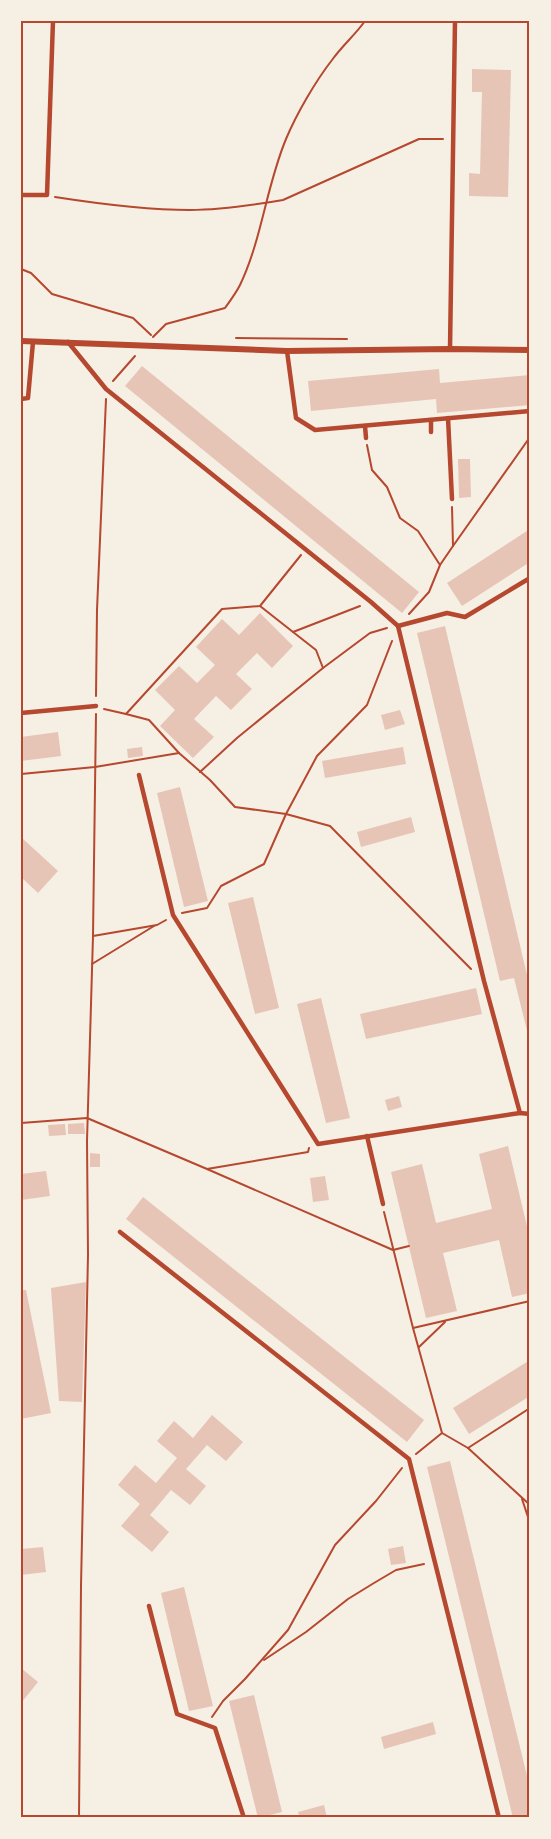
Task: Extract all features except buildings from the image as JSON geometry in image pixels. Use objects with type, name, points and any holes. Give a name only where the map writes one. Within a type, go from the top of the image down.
[{"type":"street","points":[[21,341],[287,351],[530,350]]},
{"type":"lane","points":[[21,195],[47,195],[53,21]]},
{"type":"lane","points":[[450,349],[455,21]]},
{"type":"lane","points":[[21,399],[28,398],[33,342]]},
{"type":"lane","points":[[68,342],[106,389],[372,602],[398,626],[484,981],[520,1113]]},
{"type":"lane","points":[[287,351],[296,418],[315,430],[530,411]]},
{"type":"lane","points":[[448,418],[452,499]]},
{"type":"lane","points":[[431,420],[432,432]]},
{"type":"lane","points":[[365,426],[366,438]]},
{"type":"lane","points":[[398,626],[447,613],[465,617],[530,578]]},
{"type":"lane","points":[[21,713],[96,706]]},
{"type":"lane","points":[[139,775],[173,915],[318,1144],[520,1113],[530,1114]]},
{"type":"lane","points":[[367,1136],[383,1204]]},
{"type":"lane","points":[[120,1232],[410,1459],[499,1818]]},
{"type":"lane","points":[[149,1606],[177,1714],[215,1728],[244,1818]]},
{"type":"path","points":[[79,1818],[88,1255],[87,1118],[93,936],[97,610],[106,389],[144,345],[166,324],[225,308],[240,285],[258,234],[268,190],[286,139],[300,110],[332,59],[365,21]]},
{"type":"path","points":[[47,195],[108,205],[191,210],[266,203],[283,200],[419,139],[453,139]]},
{"type":"path","points":[[21,269],[31,273],[52,294],[133,318],[153,337]]},
{"type":"path","points":[[141,336],[165,337]]},
{"type":"path","points":[[236,338],[355,339]]},
{"type":"path","points":[[92,964],[173,915],[207,908],[221,886],[264,864],[286,814],[317,756],[367,705],[398,626],[429,592],[440,565],[530,437]]},
{"type":"path","points":[[366,438],[372,470],[387,487],[400,518],[418,531],[440,565]]},
{"type":"path","points":[[452,499],[453,546]]},
{"type":"path","points":[[260,606],[306,549]]},
{"type":"path","points":[[293,632],[372,602]]},
{"type":"path","points":[[126,714],[222,609],[260,606],[316,651],[323,669]]},
{"type":"path","points":[[200,772],[237,738],[370,633],[398,626]]},
{"type":"path","points":[[96,706],[149,720],[234,807],[286,814],[330,826],[484,981]]},
{"type":"path","points":[[21,774],[95,767],[179,753]]},
{"type":"path","points":[[93,936],[157,925]]},
{"type":"path","points":[[21,1123],[87,1118],[393,1250],[409,1246]]},
{"type":"path","points":[[207,1169],[308,1152],[311,1145],[318,1144]]},
{"type":"path","points":[[383,1204],[413,1328],[442,1433],[468,1448],[530,1504]]},
{"type":"path","points":[[413,1328],[530,1301]]},
{"type":"path","points":[[418,1347],[447,1320]]},
{"type":"path","points":[[468,1448],[530,1408]]},
{"type":"path","points":[[207,1725],[223,1701],[288,1630],[335,1545],[376,1501],[410,1459],[442,1433]]},
{"type":"path","points":[[521,1497],[530,1523]]},
{"type":"path","points":[[261,1661],[306,1632],[348,1599],[396,1570],[435,1561]]}]
